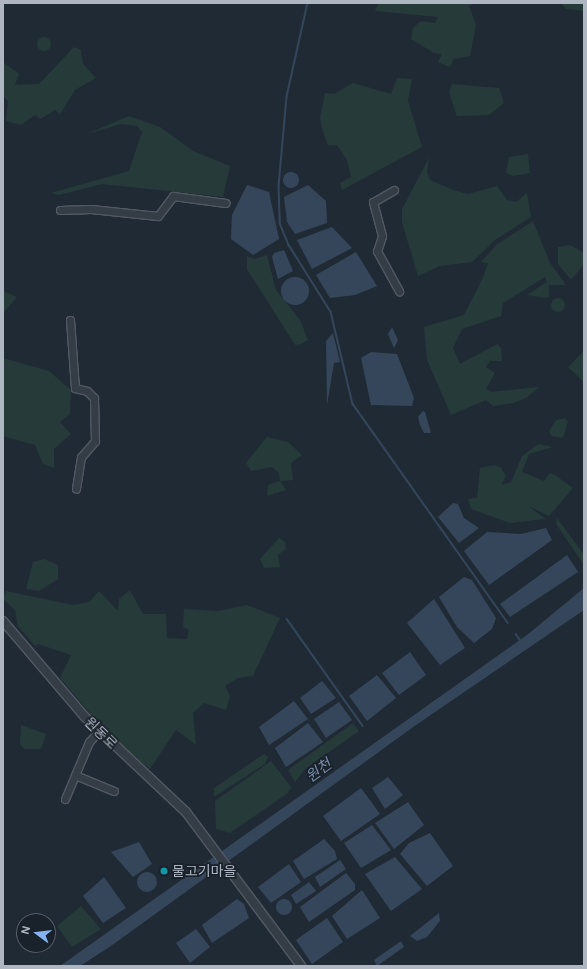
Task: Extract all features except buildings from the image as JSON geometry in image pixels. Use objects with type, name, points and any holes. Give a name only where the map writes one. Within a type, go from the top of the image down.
[{"type":"street","points":[[394,190],[373,202],[382,236],[377,251],[398,291]]},
{"type":"street","points":[[60,210],[91,209],[158,216],[173,196],[226,203]]},
{"type":"street","points":[[70,320],[75,388],[87,391],[94,398],[95,441],[81,457],[76,489]]},
{"type":"street","name":"원동로","points":[[3,621],[99,731],[168,792],[215,847],[301,966]]},
{"type":"street","points":[[65,799],[89,742],[99,731]]},
{"type":"street","points":[[75,775],[114,791]]},
{"type":"green space","points":[[378,3],[474,3],[469,6],[476,25],[470,56],[454,59],[450,67],[438,62],[442,54],[434,53],[411,39],[413,28],[421,21],[435,23],[438,17],[375,11]]},
{"type":"green space","points":[[561,3],[584,3],[584,11],[566,9]]},
{"type":"green space","points":[[41,37],[47,37],[51,41],[51,47],[47,51],[41,51],[37,47],[37,41]]},
{"type":"green space","points":[[74,47],[81,50],[83,64],[96,78],[75,90],[60,114],[55,110],[41,119],[35,115],[21,125],[6,121],[8,101],[3,96],[3,62],[19,74],[15,85],[39,84]]},
{"type":"green space","points":[[397,78],[412,79],[408,101],[422,147],[342,190],[340,183],[351,177],[347,160],[337,145],[328,145],[322,129],[320,117],[325,93],[334,94],[353,83],[391,94]]},
{"type":"green space","points":[[452,84],[499,88],[504,103],[489,115],[457,116],[449,92]]},
{"type":"green space","points":[[129,116],[160,127],[193,151],[230,166],[223,197],[102,184],[59,195],[51,193],[129,171],[142,132],[137,126],[121,124],[87,134]]},
{"type":"green space","points":[[528,154],[530,173],[513,176],[506,173],[509,157]]},
{"type":"green space","points":[[429,158],[427,172],[430,180],[453,190],[468,194],[497,186],[507,200],[516,202],[527,193],[531,217],[495,240],[472,262],[440,266],[418,276],[402,222],[402,209]]},
{"type":"green space","points":[[533,221],[550,263],[566,285],[549,285],[549,297],[544,298],[527,295],[547,282],[545,277],[503,303],[501,316],[462,329],[453,348],[460,364],[497,344],[501,348],[502,361],[490,361],[486,367],[495,373],[486,389],[491,392],[539,387],[526,398],[513,403],[493,406],[486,400],[451,415],[427,360],[424,327],[464,315],[483,278],[488,263],[481,262],[496,245]]},
{"type":"green space","points":[[570,245],[584,253],[584,264],[571,280],[558,264],[558,247]]},
{"type":"green space","points":[[267,255],[276,290],[300,320],[308,340],[301,344],[295,345],[247,269],[247,256],[255,259]]},
{"type":"green space","points":[[3,291],[17,297],[4,312],[3,312]]},
{"type":"green space","points":[[555,298],[561,298],[565,302],[565,308],[561,312],[555,312],[551,308],[551,302]]},
{"type":"green space","points":[[584,351],[584,373],[583,381],[568,367]]},
{"type":"green space","points":[[3,358],[49,371],[71,390],[70,414],[60,422],[71,434],[54,449],[54,468],[43,464],[35,445],[3,436]]},
{"type":"green space","points":[[565,418],[568,421],[563,438],[551,436],[549,431],[556,420]]},
{"type":"green space","points":[[267,437],[288,442],[302,455],[291,463],[293,480],[280,481],[279,473],[272,467],[251,471],[246,463]]},
{"type":"green space","points":[[538,444],[553,447],[529,454],[522,472],[544,481],[550,473],[573,488],[549,516],[528,506],[546,519],[510,523],[471,509],[468,499],[477,498],[480,468],[494,465],[501,468],[506,476],[501,485],[511,482],[522,456]]},
{"type":"green space","points":[[280,481],[286,490],[267,496],[268,485]]},
{"type":"green space","points":[[557,518],[584,555],[584,565],[556,524]]},
{"type":"green space","points":[[279,538],[285,542],[286,549],[278,555],[280,567],[264,568],[260,559]]},
{"type":"green space","points":[[44,559],[58,565],[58,579],[39,591],[26,589],[33,562]]},
{"type":"green space","points":[[130,590],[143,614],[166,614],[167,638],[187,639],[189,630],[183,627],[184,609],[218,611],[247,605],[280,618],[253,676],[238,678],[225,686],[230,696],[226,710],[204,703],[193,713],[196,745],[176,730],[150,769],[114,741],[60,678],[71,655],[38,644],[35,646],[18,626],[15,610],[3,599],[6,591],[73,605],[89,602],[99,591],[118,611],[119,599]]},
{"type":"green space","points":[[353,723],[359,731],[305,769],[295,782],[288,770]]},
{"type":"green space","points":[[21,725],[46,734],[41,749],[25,749],[20,745]]},
{"type":"green space","points":[[264,754],[268,757],[265,764],[214,797],[214,788]]},
{"type":"green space","points":[[271,761],[291,787],[288,793],[230,833],[216,829],[215,801]]},
{"type":"green space","points":[[81,906],[101,929],[72,947],[57,926]]},
{"type":"water","points":[[288,172],[294,172],[299,177],[297,186],[294,188],[288,188],[283,183],[283,177]]},
{"type":"water","points":[[247,185],[269,192],[279,239],[253,255],[231,239],[232,215]]},
{"type":"water","points":[[308,185],[326,201],[327,223],[295,234],[287,222],[284,197]]},
{"type":"water","points":[[332,227],[352,248],[312,269],[297,240]]},
{"type":"water","points":[[284,250],[293,271],[278,279],[272,257],[274,253]]},
{"type":"water","points":[[356,252],[377,286],[355,295],[330,298],[316,275]]},
{"type":"water","points":[[295,277],[305,281],[309,291],[305,301],[295,305],[285,301],[281,291],[285,281]]},
{"type":"water","points":[[392,327],[398,340],[394,348],[388,334]]},
{"type":"water","points":[[333,333],[340,362],[334,363],[327,405],[326,341]]},
{"type":"water","points":[[371,352],[397,354],[414,398],[412,406],[371,405],[361,358]]},
{"type":"water","points":[[423,411],[425,412],[431,433],[424,433],[420,425],[418,417]]},
{"type":"water","points":[[453,503],[458,504],[464,518],[479,528],[459,543],[438,517]]},
{"type":"water","points":[[546,528],[552,540],[489,585],[464,551],[487,532],[521,534]]},
{"type":"water","points":[[567,555],[578,572],[510,617],[500,604]]},
{"type":"water","points":[[464,577],[472,580],[496,618],[492,629],[474,643],[457,627],[439,597]]},
{"type":"water","points":[[584,588],[584,610],[416,725],[111,946],[80,966],[60,966],[527,635]]},
{"type":"water","points":[[434,599],[465,648],[440,665],[407,623]]},
{"type":"water","points":[[410,652],[426,675],[399,695],[382,673]]},
{"type":"water","points":[[377,675],[396,698],[367,721],[349,696]]},
{"type":"water","points":[[322,681],[336,698],[311,714],[300,698]]},
{"type":"water","points":[[294,701],[308,719],[269,745],[259,727]]},
{"type":"water","points":[[339,702],[352,720],[326,738],[314,719]]},
{"type":"water","points":[[308,723],[323,742],[286,767],[275,748]]},
{"type":"water","points":[[388,777],[403,795],[385,809],[372,788]]},
{"type":"water","points":[[361,788],[380,814],[341,841],[323,816]]},
{"type":"water","points":[[408,802],[424,825],[394,849],[375,823]]},
{"type":"water","points":[[372,825],[391,850],[361,868],[344,843]]},
{"type":"water","points":[[430,833],[453,866],[427,886],[400,854],[409,843]]},
{"type":"water","points":[[324,839],[335,851],[337,859],[304,879],[293,861]]},
{"type":"water","points":[[139,842],[152,864],[133,877],[111,852]]},
{"type":"water","points":[[395,857],[422,889],[391,911],[365,874]]},
{"type":"water","points":[[340,860],[346,869],[320,887],[315,877]]},
{"type":"water","points":[[289,864],[301,882],[271,903],[258,887]]},
{"type":"water","points":[[147,872],[154,875],[157,882],[154,889],[147,892],[140,889],[137,882],[140,875]]},
{"type":"water","points":[[346,873],[355,884],[355,890],[309,922],[300,907]]},
{"type":"water","points":[[104,877],[126,908],[103,923],[83,896]]},
{"type":"water","points":[[309,882],[316,891],[296,904],[291,895]]},
{"type":"water","points":[[362,890],[380,918],[347,939],[332,916]]},
{"type":"water","points":[[237,899],[244,904],[249,918],[212,943],[202,925]]},
{"type":"water","points":[[284,899],[291,904],[292,907],[287,914],[284,915],[277,910],[276,907],[281,900]]},
{"type":"water","points":[[439,913],[440,921],[427,937],[417,941],[410,936]]},
{"type":"water","points":[[327,918],[343,942],[312,964],[296,940]]},
{"type":"water","points":[[196,929],[210,947],[190,963],[176,943]]},
{"type":"water","points":[[401,941],[404,947],[377,966],[374,960]]},
{"type":"waterway","points":[[308,3],[287,97],[279,186],[280,223],[289,245],[331,312],[353,404],[508,623]]},
{"type":"waterway","points":[[287,619],[363,726]]},
{"type":"waterway","points":[[516,634],[521,641]]},
{"type":"place","name":"물고기마을","points":[[164,871]]},
{"type":"water label","name":"원천","points":[[319,771]]}]
